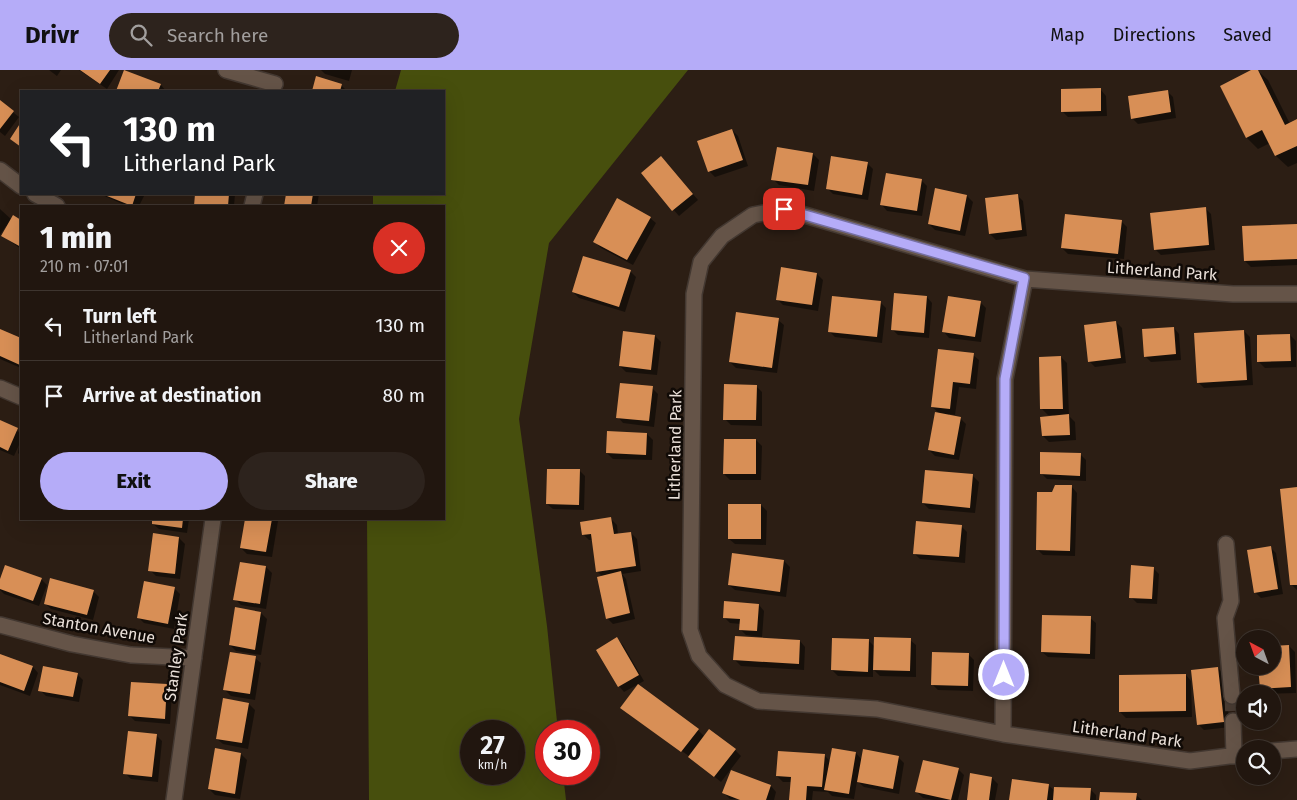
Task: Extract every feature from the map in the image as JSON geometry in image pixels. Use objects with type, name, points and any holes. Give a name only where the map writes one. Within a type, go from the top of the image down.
[{"type":"street","points":[[226,70],[276,82]]},
{"type":"street","points":[[0,170],[20,185]]},
{"type":"street","points":[[37,195],[55,205]]},
{"type":"street","name":"Litherland Park","points":[[1236,755],[1190,760],[1003,734],[877,708],[758,701],[726,685],[698,656],[690,630],[694,294],[701,262],[722,236],[753,215],[784,209],[1024,278],[1233,294],[1297,294]]},
{"type":"street","points":[[1003,734],[1005,379],[1024,278]]},
{"type":"street","points":[[0,388],[20,397]]},
{"type":"street","name":"Stanley Park","points":[[174,800],[213,520]]},
{"type":"street","points":[[1226,544],[1232,601],[1225,618],[1232,696]]},
{"type":"street","name":"Stanton Avenue","points":[[0,626],[72,644],[121,653],[194,658]]},
{"type":"street","points":[[1233,721],[1237,740]]},
{"type":"street","points":[[1281,750],[1297,749]]},
{"type":"green space","points":[[401,70],[688,70],[549,243],[519,419],[547,626],[557,720],[535,720],[535,785],[564,785],[566,800],[369,800],[367,520],[445,520],[445,205],[373,205],[373,195],[445,195],[445,90],[395,90]]},
{"type":"building","points":[[80,70],[110,70],[100,84]]},
{"type":"building","points":[[124,70],[161,84],[158,90],[116,90]]},
{"type":"building","points":[[1251,70],[1258,70],[1285,125],[1297,119],[1297,146],[1275,156],[1262,130],[1246,138],[1220,86]]},
{"type":"building","points":[[316,76],[342,84],[340,90],[312,90]]},
{"type":"building","points":[[1101,88],[1101,111],[1061,112],[1061,89]]},
{"type":"building","points":[[1168,90],[1171,112],[1131,119],[1128,96]]},
{"type":"building","points":[[0,100],[14,111],[0,129]]},
{"type":"building","points":[[20,124],[20,146],[10,139]]},
{"type":"building","points":[[732,129],[743,160],[708,172],[697,141]]},
{"type":"building","points":[[777,147],[813,153],[808,185],[771,180]]},
{"type":"building","points":[[661,156],[693,194],[672,211],[641,173]]},
{"type":"building","points":[[831,156],[868,162],[862,195],[826,189]]},
{"type":"building","points":[[886,173],[922,179],[917,211],[880,205]]},
{"type":"building","points":[[935,188],[967,195],[960,231],[928,224]]},
{"type":"building","points":[[1018,194],[1022,230],[989,234],[985,198]]},
{"type":"building","points":[[104,195],[136,195],[132,205]]},
{"type":"building","points":[[195,195],[229,195],[228,205],[194,205]]},
{"type":"building","points":[[286,195],[313,195],[311,205],[284,205]]},
{"type":"building","points":[[617,198],[651,217],[627,260],[593,242]]},
{"type":"building","points":[[1206,207],[1209,245],[1154,250],[1150,213]]},
{"type":"building","points":[[1065,214],[1122,220],[1118,254],[1061,248]]},
{"type":"building","points":[[13,215],[20,219],[20,246],[1,236]]},
{"type":"building","points":[[1297,224],[1297,259],[1244,261],[1242,226]]},
{"type":"building","points":[[583,256],[631,270],[619,307],[572,292]]},
{"type":"building","points":[[781,267],[817,273],[812,305],[776,300]]},
{"type":"building","points":[[894,293],[927,296],[924,333],[891,330]]},
{"type":"building","points":[[832,296],[881,301],[877,337],[828,332]]},
{"type":"building","points":[[948,296],[981,301],[975,337],[942,332]]},
{"type":"building","points":[[736,312],[779,318],[772,368],[729,362]]},
{"type":"building","points":[[1116,321],[1121,358],[1088,362],[1084,325]]},
{"type":"building","points":[[1174,327],[1176,354],[1144,357],[1142,329]]},
{"type":"building","points":[[0,329],[20,338],[20,365],[0,356]]},
{"type":"building","points":[[1244,330],[1247,380],[1197,383],[1194,333]]},
{"type":"building","points":[[623,331],[655,335],[651,370],[619,366]]},
{"type":"building","points":[[1290,334],[1291,361],[1257,362],[1257,335]]},
{"type":"building","points":[[938,349],[974,353],[970,384],[953,382],[950,409],[931,407]]},
{"type":"building","points":[[1061,356],[1063,409],[1040,409],[1039,357]]},
{"type":"building","points":[[620,383],[653,386],[649,421],[616,418]]},
{"type":"building","points":[[724,384],[757,385],[756,420],[723,420]]},
{"type":"building","points":[[935,412],[961,417],[954,455],[928,450]]},
{"type":"building","points":[[1069,414],[1070,435],[1042,436],[1040,417]]},
{"type":"building","points":[[0,420],[18,428],[8,451],[0,447]]},
{"type":"building","points":[[607,431],[647,433],[646,455],[606,453]]},
{"type":"building","points":[[724,439],[756,439],[756,474],[723,474]]},
{"type":"building","points":[[1040,452],[1081,453],[1080,476],[1040,474]]},
{"type":"building","points":[[547,469],[580,469],[579,505],[546,504]]},
{"type":"building","points":[[925,470],[973,474],[970,508],[922,503]]},
{"type":"building","points":[[1055,485],[1072,485],[1070,551],[1036,550],[1037,492],[1052,492]]},
{"type":"building","points":[[1297,487],[1297,585],[1290,585],[1280,489]]},
{"type":"building","points":[[728,504],[761,504],[761,539],[728,539]]},
{"type":"building","points":[[611,517],[614,534],[631,532],[636,566],[596,572],[591,534],[582,535],[580,522]]},
{"type":"building","points":[[152,520],[183,520],[182,528],[152,524]]},
{"type":"building","points":[[245,520],[272,520],[266,552],[240,548]]},
{"type":"building","points":[[916,521],[962,525],[959,557],[913,554]]},
{"type":"building","points":[[153,533],[179,537],[175,574],[148,571]]},
{"type":"building","points":[[1271,546],[1278,589],[1254,593],[1247,550]]},
{"type":"building","points":[[732,553],[784,560],[780,592],[728,585]]},
{"type":"building","points":[[240,562],[266,566],[260,604],[233,600]]},
{"type":"building","points":[[5,565],[42,578],[33,601],[0,589],[0,579]]},
{"type":"building","points":[[1131,565],[1154,567],[1152,599],[1129,598]]},
{"type":"building","points":[[621,571],[630,613],[606,619],[597,577]]},
{"type":"building","points":[[50,578],[94,590],[87,615],[44,604]]},
{"type":"building","points":[[144,581],[175,587],[168,624],[137,618]]},
{"type":"building","points":[[724,601],[759,604],[757,631],[739,630],[740,619],[723,618]]},
{"type":"building","points":[[235,607],[261,612],[255,650],[229,645]]},
{"type":"building","points":[[1042,615],[1091,616],[1090,654],[1041,652]]},
{"type":"building","points":[[735,636],[800,640],[799,664],[733,660]]},
{"type":"building","points":[[617,637],[639,675],[618,687],[596,650]]},
{"type":"building","points":[[874,637],[911,638],[910,671],[873,670]]},
{"type":"building","points":[[832,638],[869,639],[868,672],[831,670]]},
{"type":"building","points":[[1281,645],[1289,645],[1291,687],[1260,685],[1259,675],[1281,675]]},
{"type":"building","points":[[230,652],[256,656],[250,694],[223,690]]},
{"type":"building","points":[[932,652],[969,653],[968,686],[931,685]]},
{"type":"building","points":[[0,654],[33,666],[24,691],[0,682]]},
{"type":"building","points":[[43,666],[78,673],[73,697],[38,691]]},
{"type":"building","points":[[1218,667],[1224,722],[1197,725],[1191,670]]},
{"type":"building","points":[[1186,674],[1186,711],[1119,712],[1119,675]]},
{"type":"building","points":[[131,682],[167,684],[165,719],[128,716]]},
{"type":"building","points":[[638,684],[699,729],[681,752],[620,708]]},
{"type":"building","points":[[223,698],[249,703],[242,743],[216,739]]},
{"type":"building","points":[[709,729],[736,749],[714,777],[688,757]]},
{"type":"building","points":[[128,731],[157,734],[152,777],[123,774]]},
{"type":"building","points":[[215,748],[241,753],[235,794],[208,789]]},
{"type":"building","points":[[832,748],[856,752],[849,794],[824,790]]},
{"type":"building","points":[[863,749],[899,756],[893,789],[857,782]]},
{"type":"building","points":[[778,751],[825,754],[822,787],[807,786],[806,800],[789,800],[791,777],[776,776]]},
{"type":"building","points":[[923,760],[959,768],[951,800],[915,792]]},
{"type":"building","points":[[731,770],[771,785],[766,800],[740,800],[722,793]]},
{"type":"building","points":[[970,773],[992,777],[989,800],[967,800]]},
{"type":"building","points":[[1012,779],[1049,784],[1047,800],[1009,800]]},
{"type":"building","points":[[1054,787],[1091,788],[1090,800],[1053,800]]},
{"type":"building","points":[[1100,792],[1137,793],[1136,800],[1099,800]]},
{"type":"tunnel","points":[[1232,696],[1233,721]]},
{"type":"route","points":[[784,209],[1024,278],[1005,379],[1004,675]]}]
